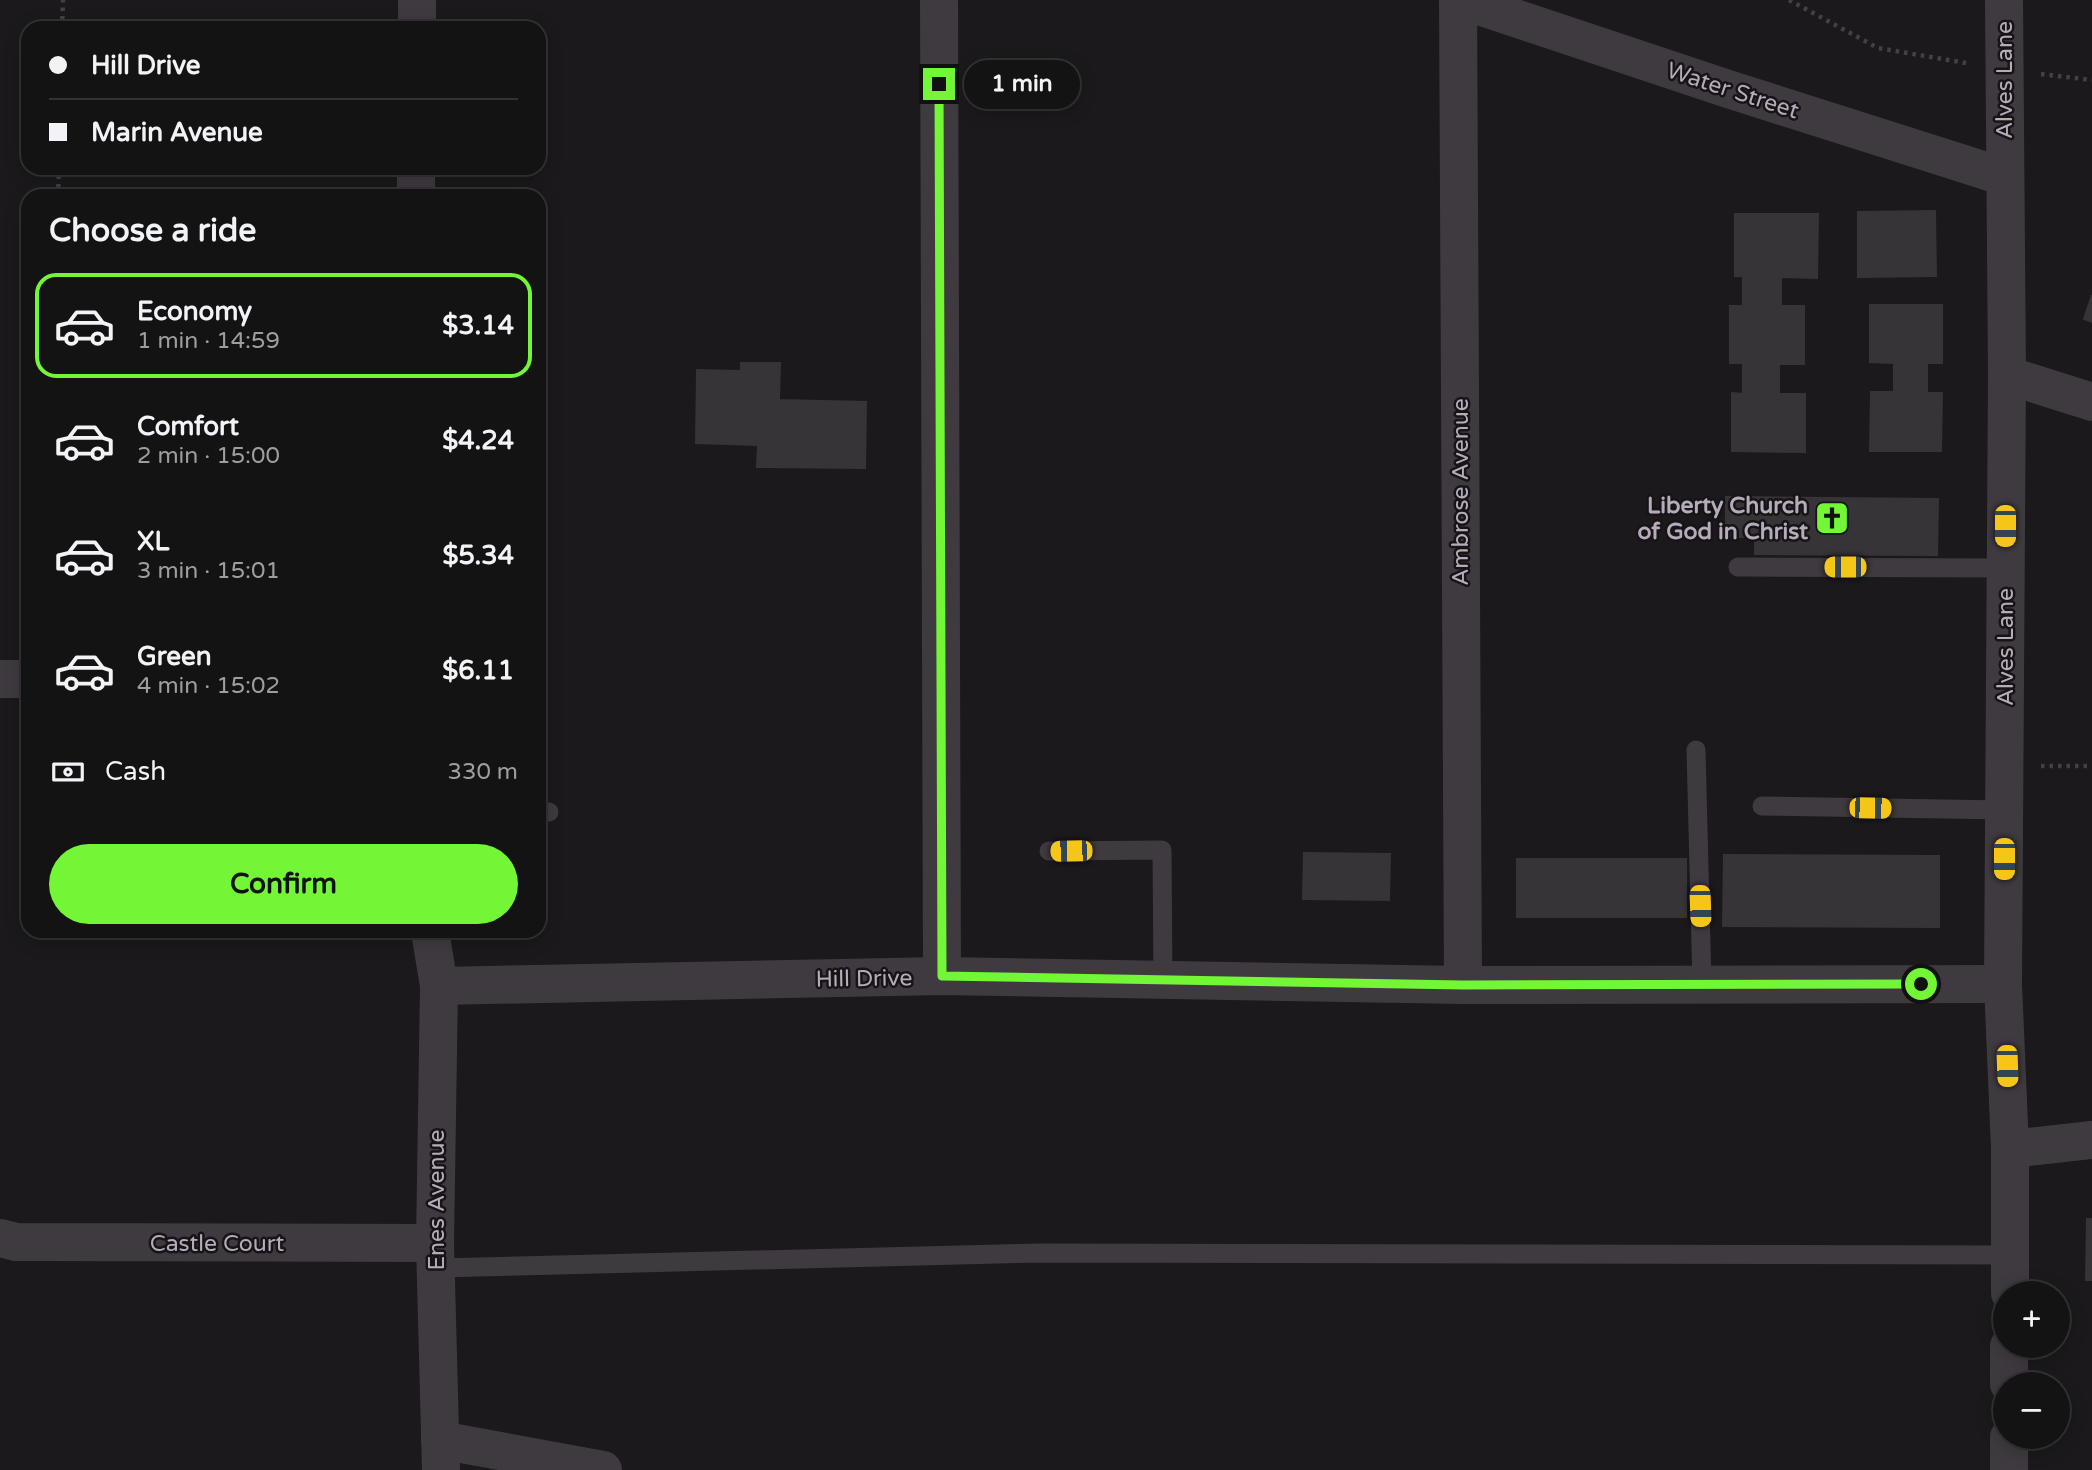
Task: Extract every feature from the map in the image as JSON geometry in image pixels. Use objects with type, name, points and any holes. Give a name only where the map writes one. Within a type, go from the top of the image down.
[{"type":"street","points":[[417,0],[417,21]]},
{"type":"street","points":[[939,0],[942,976]]},
{"type":"street","name":"Water Street","points":[[1459,0],[2005,177]]},
{"type":"street","name":"Ambrose Avenue","points":[[1459,0],[1463,985]]},
{"type":"street","name":"Alves Lane","points":[[2004,0],[2007,375],[2003,984],[2010,1149],[2010,1281]]},
{"type":"street","points":[[2007,375],[2092,402]]},
{"type":"street","points":[[0,679],[21,679]]},
{"type":"street","name":"Enes Avenue","points":[[431,938],[439,986],[435,1256],[441,1455]]},
{"type":"street","name":"Hill Drive","points":[[439,986],[942,976],[1463,985],[2003,984]]},
{"type":"street","points":[[2010,1149],[2092,1140]]},
{"type":"street","name":"Castle Court","points":[[0,1238],[16,1242],[435,1256]]},
{"type":"street","points":[[2009,1449],[2009,1470]]},
{"type":"street","points":[[441,1455],[603,1470]]},
{"type":"lane","points":[[1738,567],[2005,568]]},
{"type":"lane","points":[[1696,750],[1702,985]]},
{"type":"lane","points":[[1762,806],[2005,810]]},
{"type":"lane","points":[[1049,851],[1162,850],[1163,980]]},
{"type":"lane","points":[[435,1256],[1040,1253],[2010,1255]]},
{"type":"path","points":[[62,21],[63,0]]},
{"type":"path","points":[[1789,0],[1878,48],[2004,69],[2092,80]]},
{"type":"path","points":[[2005,766],[2092,766]]},
{"type":"building","points":[[1935,211],[1936,276],[1858,277],[1858,212]]},
{"type":"building","points":[[1735,214],[1818,214],[1817,278],[1781,277],[1781,306],[1804,306],[1804,364],[1779,364],[1779,394],[1805,394],[1805,452],[1732,451],[1732,393],[1743,394],[1743,363],[1730,363],[1730,306],[1743,306],[1743,276],[1735,276]]},
{"type":"building","points":[[2092,295],[2092,322],[2084,319]]},
{"type":"building","points":[[1870,305],[1942,305],[1942,363],[1927,363],[1927,393],[1942,393],[1941,451],[1870,451],[1871,392],[1894,392],[1894,363],[1870,362]]},
{"type":"building","points":[[741,363],[780,363],[779,400],[866,402],[865,468],[757,467],[758,445],[696,443],[697,370],[741,371]]},
{"type":"building","name":"Liberty Church of God in Christ","points":[[1726,497],[1938,499],[1937,555],[1755,554],[1755,537],[1726,537]]},
{"type":"building","points":[[1304,853],[1390,854],[1389,900],[1303,899]]},
{"type":"building","points":[[1724,855],[1939,856],[1939,927],[1723,926]]},
{"type":"building","points":[[1517,859],[1686,859],[1686,917],[1517,917]]},
{"type":"building","points":[[2087,1219],[2092,1219],[2092,1280],[2086,1280]]},
{"type":"place","name":"Liberty Church of God in Christ","points":[[1832,518]]},
{"type":"route","points":[[939,84],[942,976],[1463,985],[1921,984]]}]
